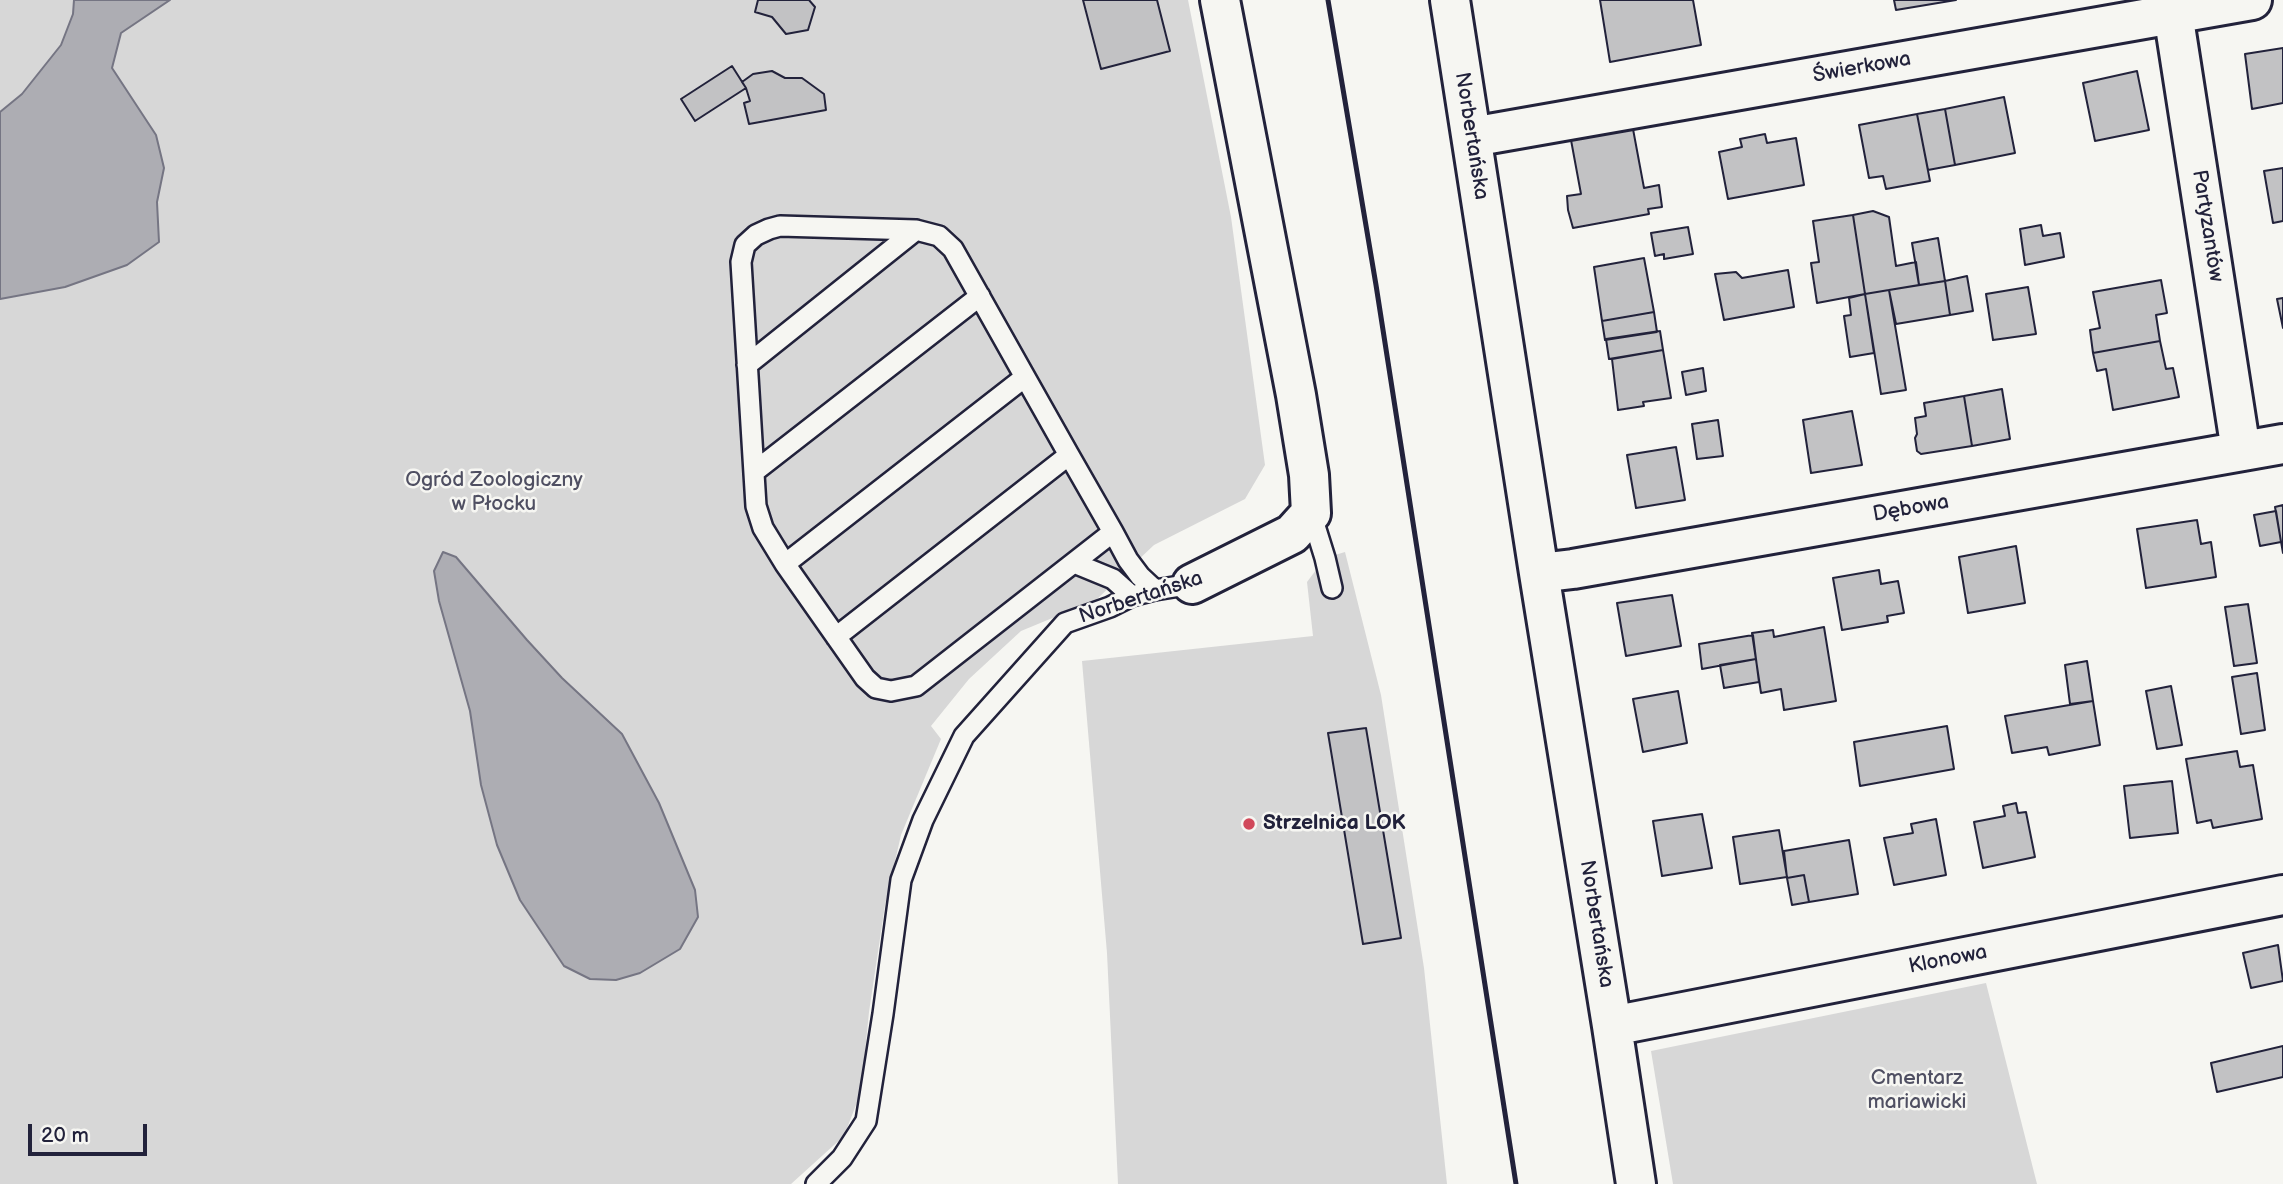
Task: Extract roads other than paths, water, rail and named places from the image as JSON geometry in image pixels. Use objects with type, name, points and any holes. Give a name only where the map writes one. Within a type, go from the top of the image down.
[{"type":"street","points":[[1220,0],[1296,395],[1310,475],[1311,513]]},
{"type":"street","name":"Norbertańska","points":[[1450,0],[1636,1184]]},
{"type":"street","name":"Świerkowa","points":[[1472,137],[2172,7],[2252,0]]},
{"type":"street","name":"Partyzantów","points":[[2172,7],[2241,451]]},
{"type":"street","name":"Dębowa","points":[[1539,572],[2283,444]]},
{"type":"street","name":"Norbertańska","points":[[1192,584],[1292,534],[1311,513]]},
{"type":"street","name":"Klonowa","points":[[1612,1026],[2283,895]]},
{"type":"lane","points":[[1113,532],[916,686],[891,691],[876,688],[865,678],[785,564],[763,528],[756,506],[741,262],[745,245],[756,235],[780,226],[916,230],[939,236],[953,249],[1026,377],[1113,532],[1128,560],[1155,590]]},
{"type":"lane","points":[[747,365],[916,230]]},
{"type":"lane","points":[[754,472],[980,296]]},
{"type":"lane","points":[[785,564],[1026,377]]},
{"type":"lane","points":[[836,637],[1069,455]]},
{"type":"lane","points":[[1311,513],[1332,588]]},
{"type":"lane","points":[[1074,563],[1114,579],[1132,596]]},
{"type":"lane","name":"Norbertańska","points":[[816,1184],[842,1158],[866,1121],[901,880],[923,820],[964,736],[1065,623],[1132,596],[1192,584]]},
{"type":"railway","points":[[1328,0],[1376,285],[1516,1184]]},
{"type":"place","name":"Strzelnica LOK","points":[[1249,824]]},
{"type":"park label","name":"Ogród Zoologiczny w Płocku","points":[[494,493]]},
{"type":"park label","name":"Cmentarz mariawicki","points":[[1917,1091]]}]
